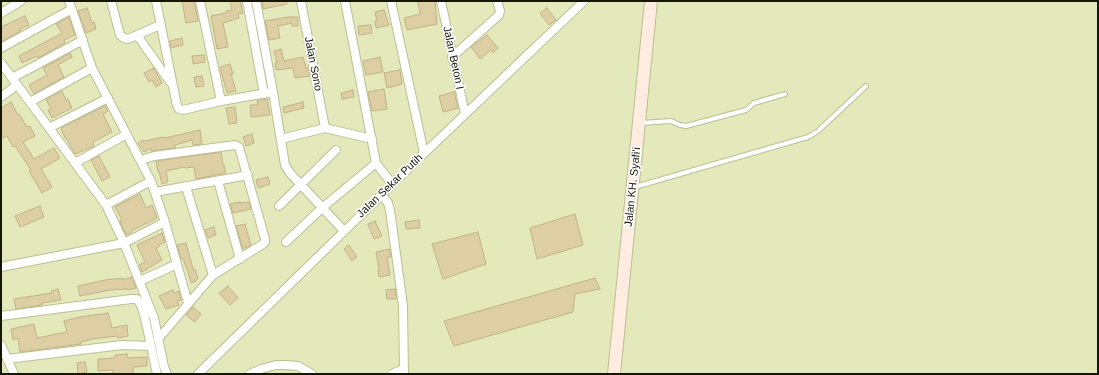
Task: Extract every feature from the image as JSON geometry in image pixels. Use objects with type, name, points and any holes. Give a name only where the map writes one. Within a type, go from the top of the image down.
[{"type":"main road","name":"Jalan KH. Syafi'i","points":[[614,374],[651,1]]},
{"type":"street","points":[[1,13],[21,1]]},
{"type":"street","points":[[69,1],[92,68],[151,181],[165,222],[188,303]]},
{"type":"street","points":[[111,1],[120,35],[124,38],[137,35],[160,25]]},
{"type":"street","points":[[156,1],[172,85],[177,106],[180,110],[273,92]]},
{"type":"street","points":[[200,1],[221,101]]},
{"type":"street","points":[[247,1],[264,94]]},
{"type":"street","points":[[256,1],[285,165],[290,173],[344,231]]},
{"type":"street","name":"Jalan Sono","points":[[301,1],[325,128]]},
{"type":"street","points":[[346,1],[373,140],[376,163],[392,184]]},
{"type":"street","points":[[391,1],[424,153]]},
{"type":"street","name":"Jalan Beton I","points":[[441,1],[465,114]]},
{"type":"street","points":[[452,57],[499,15],[500,11],[497,1]]},
{"type":"street","name":"Jalan Sekar Putih","points":[[198,374],[424,153],[584,1]]},
{"type":"street","points":[[1,48],[72,9]]},
{"type":"street","points":[[137,35],[172,85]]},
{"type":"street","points":[[12,78],[83,40]]},
{"type":"street","points":[[1,63],[106,205],[124,243],[154,318],[164,367],[167,374]]},
{"type":"street","points":[[30,102],[92,68]]},
{"type":"street","points":[[1,97],[17,85]]},
{"type":"street","points":[[49,128],[108,98]]},
{"type":"street","points":[[281,139],[325,128],[373,140]]},
{"type":"street","points":[[75,163],[127,134]]},
{"type":"street","points":[[141,160],[154,156],[235,145],[239,147],[248,175],[265,242],[213,275],[158,339]]},
{"type":"street","points":[[279,206],[336,150]]},
{"type":"street","points":[[286,242],[322,208],[376,163]]},
{"type":"street","points":[[155,192],[248,175]]},
{"type":"street","points":[[106,205],[151,181]]},
{"type":"street","points":[[218,181],[240,259]]},
{"type":"street","points":[[186,187],[213,275]]},
{"type":"street","points":[[382,195],[388,203],[390,210],[403,306],[404,372],[392,374]]},
{"type":"street","points":[[1,267],[124,243],[165,222]]},
{"type":"street","points":[[140,281],[177,264]]},
{"type":"street","points":[[1,316],[138,299],[145,318],[157,374]]},
{"type":"street","points":[[1,345],[14,374]]},
{"type":"street","points":[[7,359],[122,345],[151,346]]},
{"type":"street","points":[[250,374],[260,369],[276,365],[298,366],[312,374]]},
{"type":"lane","points":[[633,188],[808,137],[818,131],[866,86]]},
{"type":"lane","points":[[639,123],[671,121],[686,126],[746,110],[754,103],[785,94]]},
{"type":"building","points":[[182,1],[194,1],[198,21],[186,23]]},
{"type":"building","points":[[230,1],[240,1],[243,13],[238,14],[239,18],[223,23],[228,47],[217,49],[211,16],[226,13],[226,11],[232,10]]},
{"type":"building","points":[[262,1],[286,1],[287,4],[263,9]]},
{"type":"building","points":[[418,1],[435,1],[437,24],[407,30],[404,18],[420,14]]},
{"type":"building","points":[[87,8],[92,23],[94,22],[96,29],[86,33],[78,11]]},
{"type":"building","points":[[547,8],[556,20],[549,25],[540,13]]},
{"type":"building","points":[[384,10],[389,25],[376,28],[375,21],[377,21],[375,12]]},
{"type":"building","points":[[25,16],[29,25],[20,29],[21,31],[1,42],[1,27]]},
{"type":"building","points":[[69,17],[75,35],[64,40],[65,43],[38,58],[37,56],[22,63],[19,56],[62,33],[56,24]]},
{"type":"building","points":[[288,17],[298,17],[298,26],[292,26],[292,23],[278,26],[280,38],[269,40],[265,21]]},
{"type":"building","points":[[371,25],[372,33],[359,35],[358,26]]},
{"type":"building","points":[[487,35],[498,48],[493,53],[491,50],[480,59],[471,47]]},
{"type":"building","points":[[182,38],[183,45],[171,48],[170,41]]},
{"type":"building","points":[[281,49],[284,61],[303,57],[310,76],[295,78],[293,68],[276,70],[275,63],[277,63],[274,51]]},
{"type":"building","points":[[70,53],[72,57],[58,65],[64,77],[34,94],[29,85],[47,75],[43,68]]},
{"type":"building","points":[[204,55],[205,62],[193,64],[192,56]]},
{"type":"building","points":[[380,57],[383,72],[366,75],[363,61]]},
{"type":"building","points":[[230,64],[236,91],[227,93],[220,67]]},
{"type":"building","points":[[154,68],[162,83],[156,87],[152,80],[149,82],[144,73]]},
{"type":"building","points":[[400,70],[402,84],[387,88],[384,73]]},
{"type":"building","points":[[202,76],[204,86],[196,87],[194,77]]},
{"type":"building","points":[[384,89],[387,109],[372,111],[368,92]]},
{"type":"building","points":[[353,90],[354,97],[342,99],[341,93]]},
{"type":"building","points":[[62,91],[72,108],[52,118],[48,110],[51,109],[46,99]]},
{"type":"building","points":[[454,92],[458,108],[443,112],[439,96]]},
{"type":"building","points":[[267,99],[270,115],[251,117],[250,105],[258,105],[257,101]]},
{"type":"building","points":[[11,102],[18,115],[19,114],[27,127],[30,126],[35,136],[23,142],[34,159],[54,148],[60,158],[41,169],[52,187],[42,193],[29,171],[31,170],[15,146],[13,147],[7,136],[1,139],[1,108]]},
{"type":"building","points":[[303,102],[304,108],[284,113],[283,107]]},
{"type":"building","points":[[105,106],[108,111],[103,114],[112,132],[93,142],[94,146],[75,154],[65,138],[61,128]]},
{"type":"building","points":[[235,107],[237,123],[229,124],[226,108]]},
{"type":"building","points":[[200,130],[202,144],[193,145],[192,140],[175,145],[175,148],[151,151],[151,148],[144,152],[138,143],[143,140],[165,138]]},
{"type":"building","points":[[252,134],[254,143],[246,146],[243,137]]},
{"type":"building","points":[[221,152],[226,173],[196,179],[194,167],[184,167],[166,171],[168,182],[162,184],[156,161]]},
{"type":"building","points":[[99,156],[110,177],[102,181],[91,160]]},
{"type":"building","points":[[268,177],[270,184],[258,188],[256,180]]},
{"type":"building","points":[[140,194],[146,208],[152,205],[157,218],[126,235],[120,221],[122,220],[115,207]]},
{"type":"building","points":[[249,202],[251,209],[233,213],[230,204]]},
{"type":"building","points":[[40,206],[44,217],[20,227],[15,216]]},
{"type":"building","points":[[575,214],[583,245],[537,259],[530,228]]},
{"type":"building","points":[[419,220],[420,228],[406,229],[405,222]]},
{"type":"building","points":[[375,221],[382,236],[374,239],[368,224]]},
{"type":"building","points":[[245,224],[251,245],[243,249],[236,226]]},
{"type":"building","points":[[214,227],[216,235],[208,238],[205,230]]},
{"type":"building","points":[[478,232],[486,264],[443,279],[432,244]]},
{"type":"building","points":[[162,233],[165,242],[156,248],[162,260],[142,272],[139,265],[145,262],[137,245]]},
{"type":"building","points":[[186,243],[193,269],[195,269],[198,278],[196,281],[191,283],[187,268],[183,258],[181,259],[177,245]]},
{"type":"building","points":[[349,245],[357,257],[352,261],[344,249]]},
{"type":"building","points":[[390,249],[391,257],[387,257],[390,275],[379,277],[376,252]]},
{"type":"building","points":[[132,277],[136,288],[128,290],[110,290],[80,296],[78,286],[105,280],[123,278],[123,280]]},
{"type":"building","points":[[595,278],[600,289],[575,294],[573,312],[454,346],[444,321]]},
{"type":"building","points":[[228,286],[238,298],[230,305],[219,293]]},
{"type":"building","points":[[58,289],[61,300],[16,309],[14,299],[52,293],[51,291]]},
{"type":"building","points":[[395,289],[396,299],[387,299],[386,290]]},
{"type":"building","points":[[173,290],[174,293],[179,291],[181,300],[177,301],[179,305],[166,309],[159,296]]},
{"type":"building","points":[[193,307],[201,314],[195,322],[186,315]]},
{"type":"building","points":[[108,313],[112,328],[127,325],[128,336],[92,339],[81,342],[81,344],[20,352],[18,338],[13,340],[11,329],[34,324],[37,338],[67,332],[64,321]]},
{"type":"building","points":[[127,354],[128,358],[147,357],[147,366],[133,367],[133,374],[113,374],[113,370],[98,371],[98,359],[115,358],[115,355]]},
{"type":"building","points":[[85,362],[87,372],[78,374],[77,363]]}]
